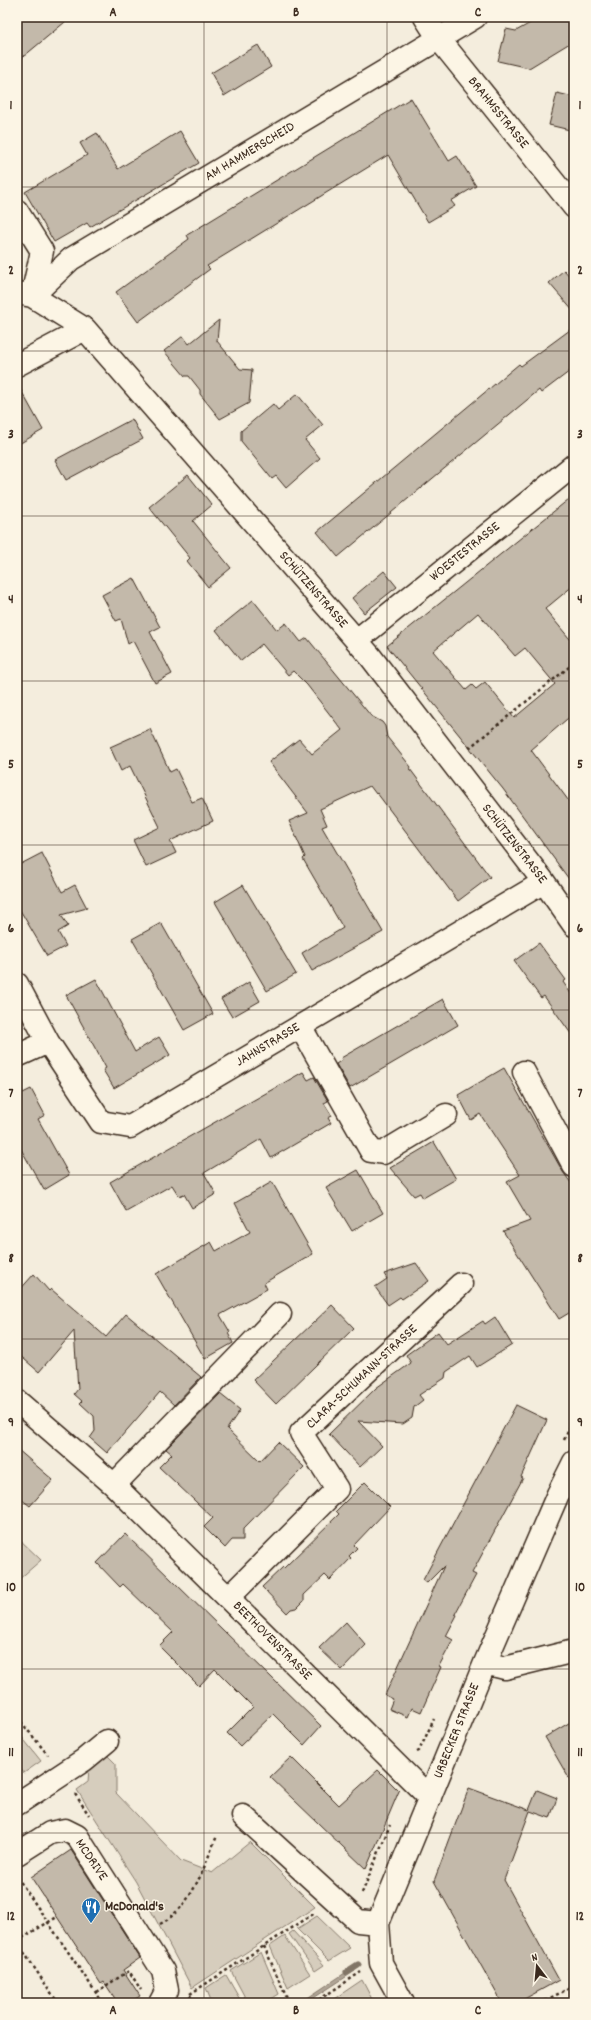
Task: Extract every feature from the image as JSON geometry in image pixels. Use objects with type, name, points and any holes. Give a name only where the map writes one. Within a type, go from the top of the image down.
[{"type":"street","name":"BRAHMSSTRASSE","points":[[425,17],[439,39],[574,207]]},
{"type":"street","name":"AM HAMMERSCHEID","points":[[25,295],[71,260],[475,17]]},
{"type":"street","points":[[17,211],[42,251],[25,295]]},
{"type":"street","name":"SCHÜTZENSTRASSE","points":[[25,295],[85,329],[357,640],[544,882],[574,925]]},
{"type":"street","points":[[17,365],[85,329]]},
{"type":"street","name":"WOESTESTRASSE","points":[[357,640],[574,465]]},
{"type":"street","name":"JAHNSTRASSE","points":[[17,984],[48,1042],[101,1122],[130,1126],[544,882]]},
{"type":"street","points":[[300,1026],[372,1150],[382,1153],[446,1115]]},
{"type":"street","points":[[17,1056],[48,1042]]},
{"type":"street","points":[[524,1072],[574,1166]]},
{"type":"street","name":"CLARA-SCHUMANN-STRASSE","points":[[229,1597],[337,1489],[301,1433],[461,1284]]},
{"type":"street","points":[[114,1485],[280,1314]]},
{"type":"street","name":"BEETHOVENSTRASSE","points":[[17,1400],[114,1485],[229,1597],[430,1798]]},
{"type":"street","name":"URBECKER STRASSE","points":[[403,2003],[381,1963],[378,1923],[485,1663],[558,1494],[574,1462]]},
{"type":"street","points":[[485,1663],[505,1668],[574,1651]]},
{"type":"street","points":[[17,1804],[84,1760],[107,1741]]},
{"type":"street","points":[[243,1816],[358,1921],[378,1923]]},
{"type":"street","name":"MCDRIVE","points":[[17,1854],[50,1833],[65,1830],[77,1836],[163,1971],[167,1990],[153,2000]]},
{"type":"path","points":[[451,763],[574,663]]},
{"type":"path","points":[[17,1717],[49,1756]]},
{"type":"path","points":[[156,1927],[172,1918],[197,1887],[217,1836]]},
{"type":"path","points":[[17,1876],[103,2003]]},
{"type":"path","points":[[183,1999],[318,1911]]},
{"type":"path","points":[[57,1917],[17,1942],[58,2003]]},
{"type":"path","points":[[264,1946],[289,2003]]},
{"type":"path","points":[[314,2003],[364,1970]]},
{"type":"path","points":[[96,1992],[129,1971],[153,2000]]},
{"type":"path","points":[[540,2003],[574,1986]]},
{"type":"shaded area","points":[[17,1537],[41,1560],[17,1581]]},
{"type":"shaded area","points":[[17,1731],[41,1761],[24,1773],[17,1764]]},
{"type":"shaded area","points":[[106,1754],[116,1764],[116,1793],[181,1861],[212,1873],[250,1842],[315,1907],[192,1988],[136,1882],[77,1790],[88,1782],[89,1768]]},
{"type":"shaded area","points":[[317,1916],[350,1948],[329,1961],[297,1929]]},
{"type":"shaded area","points":[[293,1931],[324,1965],[315,1971],[289,1934]]},
{"type":"shaded area","points":[[285,1936],[310,1974],[288,1988],[270,1946]]},
{"type":"shaded area","points":[[261,1952],[279,1994],[265,2003],[248,2003],[231,1971]]},
{"type":"shaded area","points":[[354,1967],[355,1971],[306,2003],[300,2003]]},
{"type":"shaded area","points":[[226,1975],[242,2003],[212,2003],[206,1988]]},
{"type":"shaded area","points":[[362,1980],[374,2003],[328,2003]]},
{"type":"building","points":[[17,17],[71,17],[17,62]]},
{"type":"building","points":[[541,17],[574,17],[570,43],[529,68],[498,61],[506,29],[516,31]]},
{"type":"building","points":[[258,45],[271,67],[224,96],[211,73]]},
{"type":"building","points":[[557,93],[574,97],[574,131],[549,125]]},
{"type":"building","points":[[411,98],[449,161],[457,156],[476,186],[451,201],[455,206],[428,222],[388,155],[207,266],[210,269],[138,322],[116,292],[189,239],[187,235]]},
{"type":"building","points":[[180,131],[199,163],[90,227],[87,223],[54,242],[25,192],[87,155],[80,143],[97,133],[118,169]]},
{"type":"building","points":[[564,270],[574,281],[574,312],[549,283]]},
{"type":"building","points":[[219,320],[217,341],[240,369],[252,370],[249,403],[220,419],[200,394],[200,390],[189,376],[185,376],[164,351],[183,336],[189,344]]},
{"type":"building","points":[[574,327],[574,368],[541,393],[539,390],[338,557],[317,532],[519,364],[521,366]]},
{"type":"building","points":[[17,383],[43,430],[17,445]]},
{"type":"building","points":[[297,394],[323,425],[305,440],[320,458],[286,488],[276,476],[272,479],[241,441],[241,431],[273,404],[278,410]]},
{"type":"building","points":[[132,419],[143,439],[66,480],[55,460]]},
{"type":"building","points":[[188,475],[212,505],[193,521],[231,568],[208,587],[187,561],[190,558],[149,507]]},
{"type":"building","points":[[574,495],[574,585],[545,609],[574,644],[574,713],[531,750],[574,808],[574,886],[503,789],[387,646]],"holes":[[[478,613],[515,656],[525,648],[555,684],[514,718],[485,682],[476,689],[472,685],[466,690],[433,651]]]},
{"type":"building","points":[[384,571],[397,587],[364,613],[352,598]]},
{"type":"building","points":[[134,578],[160,627],[150,632],[172,674],[155,683],[133,641],[128,644],[121,619],[116,621],[102,595]]},
{"type":"building","points":[[253,600],[277,630],[286,623],[301,642],[307,638],[371,716],[382,722],[385,726],[387,737],[411,767],[410,769],[490,877],[458,901],[377,793],[376,794],[370,786],[320,809],[327,825],[322,827],[383,932],[312,971],[302,953],[343,928],[303,859],[305,857],[289,821],[308,813],[269,762],[299,739],[312,754],[342,730],[307,685],[293,671],[288,675],[262,644],[241,661],[216,630]]},
{"type":"building","points":[[150,729],[170,772],[176,769],[192,802],[202,798],[213,821],[170,841],[176,853],[146,867],[133,840],[160,827],[130,766],[121,771],[110,747]]},
{"type":"building","points":[[42,853],[62,892],[75,885],[87,908],[61,915],[68,926],[58,932],[66,946],[47,956],[17,905],[17,866]]},
{"type":"building","points":[[243,885],[296,974],[267,991],[215,902]]},
{"type":"building","points":[[161,923],[213,1014],[184,1030],[132,939]]},
{"type":"building","points":[[539,943],[566,980],[563,982],[574,998],[574,1038],[544,996],[541,998],[514,961]]},
{"type":"building","points":[[96,979],[135,1052],[159,1037],[170,1055],[114,1088],[103,1070],[106,1068],[66,995]]},
{"type":"building","points":[[249,982],[260,1001],[232,1017],[221,999]]},
{"type":"building","points":[[443,999],[458,1025],[350,1088],[336,1064],[342,1060],[341,1058]]},
{"type":"building","points":[[504,1068],[563,1172],[574,1187],[574,1310],[559,1319],[503,1231],[530,1221],[507,1182],[520,1175],[480,1114],[471,1120],[458,1095]]},
{"type":"building","points":[[303,1072],[308,1080],[314,1077],[328,1101],[324,1103],[332,1116],[328,1118],[331,1123],[271,1158],[261,1139],[204,1173],[216,1194],[192,1208],[184,1194],[179,1196],[172,1185],[126,1211],[110,1182]]},
{"type":"building","points":[[17,1082],[23,1093],[31,1089],[45,1115],[38,1119],[69,1175],[44,1190],[17,1142]]},
{"type":"building","points":[[434,1142],[456,1179],[423,1198],[420,1193],[414,1196],[390,1168]]},
{"type":"building","points":[[358,1170],[383,1213],[352,1231],[326,1188]]},
{"type":"building","points":[[272,1182],[313,1254],[264,1283],[267,1289],[220,1315],[230,1332],[228,1333],[233,1343],[205,1359],[156,1274],[211,1242],[216,1251],[250,1232],[235,1203]]},
{"type":"building","points":[[416,1263],[429,1281],[402,1299],[400,1297],[388,1305],[375,1287],[387,1279],[384,1274]]},
{"type":"building","points":[[34,1274],[49,1291],[51,1289],[106,1337],[126,1314],[201,1377],[174,1405],[160,1392],[107,1453],[90,1438],[95,1431],[94,1416],[80,1403],[82,1401],[74,1394],[78,1389],[74,1331],[39,1372],[17,1353],[17,1293]]},
{"type":"building","points":[[332,1305],[354,1328],[276,1404],[253,1380]]},
{"type":"building","points":[[495,1317],[512,1345],[477,1367],[470,1356],[446,1372],[445,1378],[419,1395],[423,1400],[414,1407],[412,1418],[403,1424],[358,1421],[382,1446],[360,1467],[329,1434],[376,1388],[411,1363],[406,1355],[438,1332],[447,1344],[483,1321],[485,1324]]},
{"type":"building","points":[[220,1394],[240,1410],[227,1429],[260,1461],[278,1442],[304,1467],[243,1529],[243,1540],[232,1540],[225,1548],[204,1527],[213,1518],[159,1467],[172,1454],[166,1449]]},
{"type":"building","points":[[516,1405],[547,1420],[521,1477],[523,1478],[472,1573],[476,1575],[455,1614],[457,1615],[446,1636],[453,1640],[439,1666],[441,1667],[421,1712],[412,1708],[408,1717],[389,1709],[393,1699],[385,1695],[444,1566],[427,1583],[423,1580]]},
{"type":"building","points":[[17,1449],[53,1480],[30,1506],[17,1496]]},
{"type":"building","points":[[365,1482],[390,1507],[354,1545],[357,1548],[349,1556],[351,1558],[330,1580],[325,1575],[304,1595],[304,1601],[297,1608],[291,1609],[287,1613],[262,1587],[283,1567],[284,1568],[339,1514],[336,1511]]},
{"type":"building","points":[[125,1534],[321,1726],[304,1745],[273,1714],[240,1746],[227,1733],[253,1707],[215,1669],[199,1686],[159,1646],[173,1632],[123,1584],[120,1587],[97,1563]]},
{"type":"building","points":[[346,1622],[366,1645],[342,1670],[319,1648]]},
{"type":"building","points":[[574,1720],[574,1787],[545,1737]]},
{"type":"building","points":[[291,1757],[339,1805],[378,1770],[399,1791],[366,1869],[270,1777]]},
{"type":"building","points":[[469,1788],[529,1810],[537,1790],[557,1798],[550,1818],[530,1811],[504,1880],[559,1980],[517,2003],[502,2003],[434,1881]]},
{"type":"building","name":"McDonald's","points":[[71,1850],[140,1958],[123,1970],[140,1996],[129,2003],[118,2003],[104,1982],[101,1984],[31,1877]]},
{"type":"waterway","points":[[347,1972],[358,1965]]},
{"type":"place","name":"McDonald's","points":[[91,1924]]}]
